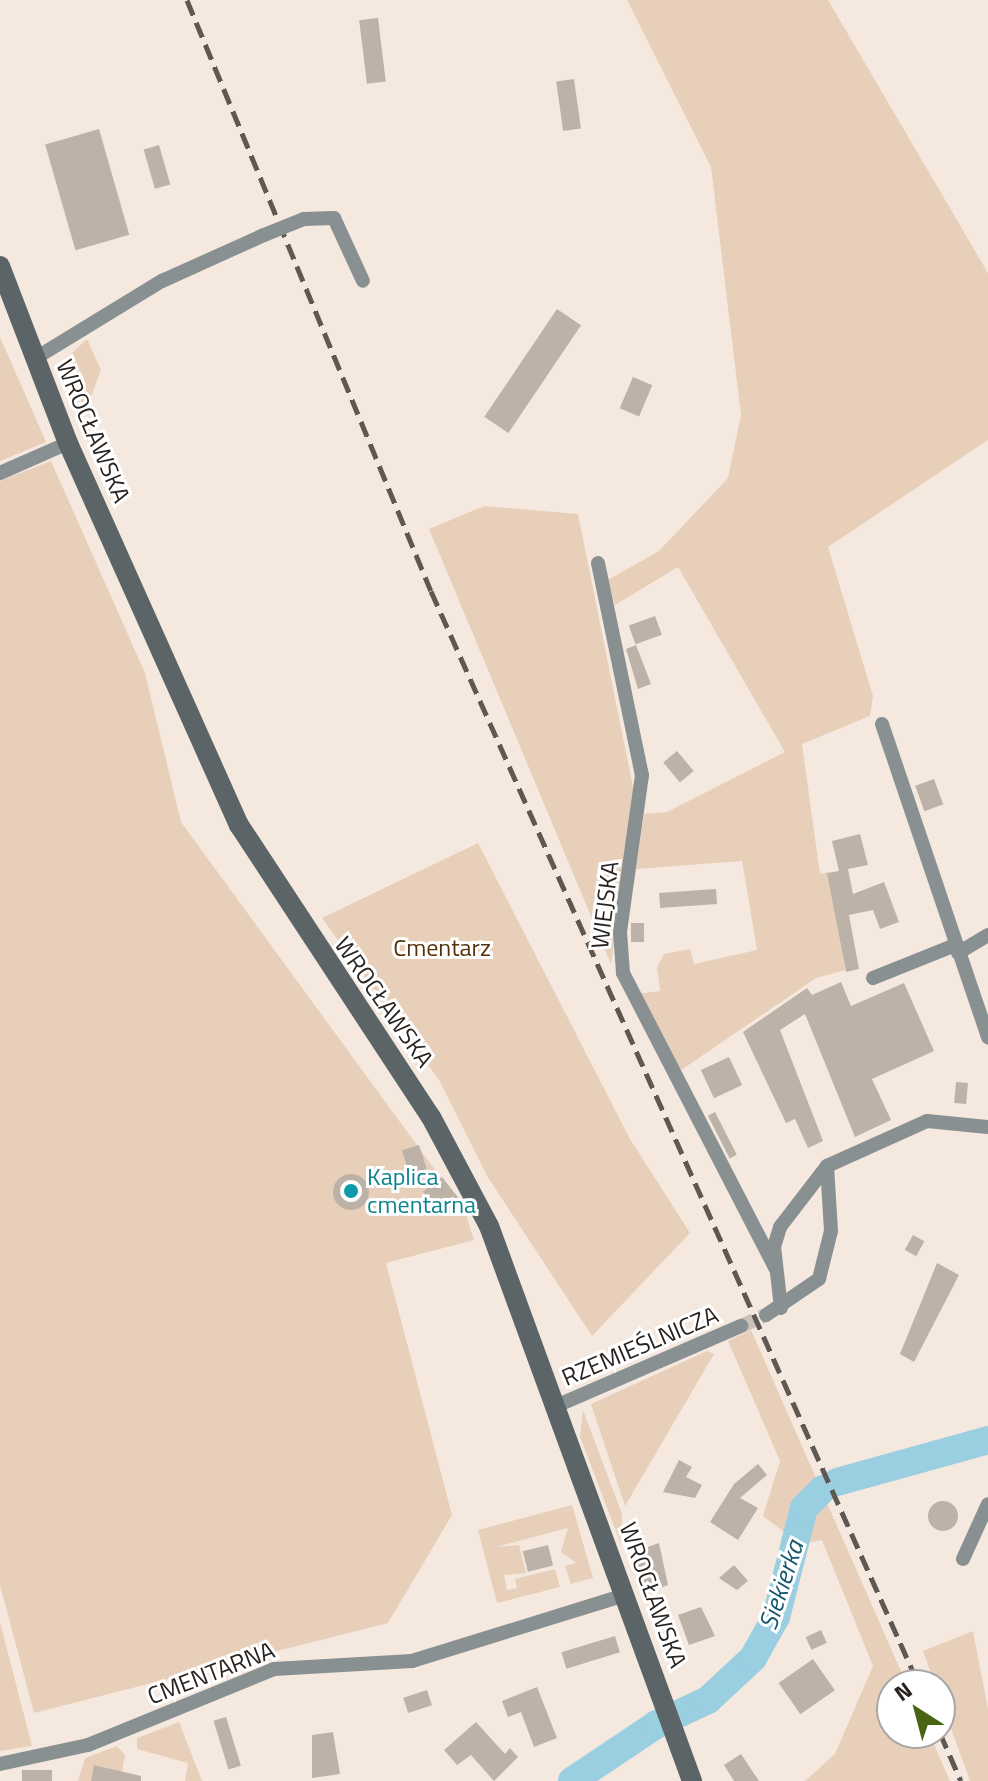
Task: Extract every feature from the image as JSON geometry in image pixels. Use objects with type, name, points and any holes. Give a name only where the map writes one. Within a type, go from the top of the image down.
[{"type":"main road","name":"WROCŁAWSKA","points":[[0,266],[68,443],[239,825],[470,1188],[556,1406],[692,1781]]},
{"type":"street","points":[[34,359],[162,281],[304,219],[334,218],[363,281]]},
{"type":"street","points":[[0,473],[68,443]]},
{"type":"street","name":"WIEJSKA","points":[[598,563],[642,775],[620,932],[623,973],[775,1268]]},
{"type":"street","points":[[882,724],[988,1038]]},
{"type":"street","points":[[873,978],[988,935]]},
{"type":"street","points":[[781,1308],[775,1268],[780,1227],[827,1166],[927,1121],[988,1127]]},
{"type":"street","points":[[766,1315],[809,1293],[827,1260],[827,1166]]},
{"type":"street","name":"RZEMIEŚLNICZA","points":[[556,1406],[741,1326]]},
{"type":"street","points":[[963,1559],[988,1504]]},
{"type":"street","name":"CMENTARNA","points":[[0,1764],[88,1745],[274,1669],[412,1661],[625,1595]]},
{"type":"green space","points":[[627,0],[828,0],[988,273],[988,440],[828,547],[873,696],[870,716],[802,744],[820,874],[828,872],[845,970],[816,978],[674,1075],[637,994],[660,991],[657,967],[664,954],[690,949],[694,964],[757,950],[742,861],[636,869],[644,814],[667,812],[785,752],[678,567],[615,605],[608,580],[659,551],[728,478],[741,415],[711,167]]},
{"type":"green space","points":[[0,337],[46,442],[0,461]]},
{"type":"green space","points":[[87,339],[101,370],[86,410],[62,362]]},
{"type":"green space","points":[[51,461],[145,673],[181,822],[465,1211],[474,1240],[386,1263],[452,1515],[388,1623],[34,1713],[0,1585],[0,481]]},
{"type":"green space","points":[[484,506],[578,514],[635,797],[611,964],[429,529]]},
{"type":"green space","name":"Cmentarz","points":[[478,843],[630,1139],[690,1233],[592,1336],[487,1176],[439,1080],[322,918]]},
{"type":"green space","points":[[751,1330],[900,1669],[876,1669],[876,1749],[936,1749],[950,1781],[805,1781],[835,1754],[873,1666],[822,1540],[800,1544],[763,1516],[780,1461],[728,1341]]},
{"type":"green space","points":[[707,1351],[714,1354],[625,1506],[591,1404]]},
{"type":"green space","points":[[583,1410],[622,1514],[621,1544],[580,1437]]},
{"type":"green space","points":[[572,1505],[593,1578],[571,1584],[565,1566],[576,1563],[561,1552],[568,1528],[496,1547],[519,1545],[526,1573],[504,1575],[507,1590],[517,1588],[515,1579],[555,1569],[560,1587],[497,1603],[478,1530]]},
{"type":"green space","points":[[0,1622],[32,1746],[0,1751]]},
{"type":"green space","points":[[973,1631],[988,1709],[988,1781],[970,1781],[956,1742],[956,1669],[930,1669],[923,1651]]},
{"type":"green space","points":[[179,1722],[202,1781],[185,1781],[188,1763],[137,1749],[137,1738]]},
{"type":"green space","points":[[117,1746],[125,1755],[122,1772],[95,1765],[91,1781],[78,1781],[85,1758]]},
{"type":"building","points":[[378,18],[386,82],[367,84],[359,20]]},
{"type":"building","points":[[574,79],[581,129],[563,131],[556,82]]},
{"type":"building","points":[[99,129],[129,235],[75,250],[45,144]]},
{"type":"building","points":[[159,145],[170,184],[155,189],[144,149]]},
{"type":"building","points":[[557,309],[581,325],[508,433],[484,417]]},
{"type":"building","points":[[633,377],[652,385],[639,417],[620,408]]},
{"type":"building","points":[[655,616],[662,635],[636,644],[629,626]]},
{"type":"building","points":[[636,645],[651,684],[638,689],[626,649]]},
{"type":"building","points":[[677,751],[694,771],[680,782],[663,763]]},
{"type":"building","points":[[934,779],[943,804],[924,811],[915,786]]},
{"type":"building","points":[[860,834],[868,865],[848,869],[853,894],[884,882],[899,922],[880,929],[873,910],[849,915],[859,969],[846,972],[827,873],[839,871],[832,841]]},
{"type":"building","points":[[716,889],[717,904],[660,908],[659,893]]},
{"type":"building","points":[[631,923],[644,923],[644,942],[631,942]]},
{"type":"building","points":[[841,982],[851,1006],[904,983],[934,1051],[872,1079],[891,1120],[855,1137],[805,1014],[780,1030],[823,1141],[808,1148],[795,1119],[786,1123],[743,1032],[807,988],[812,995]]},
{"type":"building","points":[[729,1057],[742,1085],[714,1098],[701,1070]]},
{"type":"building","points":[[956,1082],[968,1083],[966,1104],[954,1103]]},
{"type":"building","points":[[715,1112],[737,1155],[730,1158],[708,1116]]},
{"type":"building","points":[[419,1145],[427,1169],[410,1174],[402,1151]]},
{"type":"building","name":"Kaplica cmentarna","points":[[351,1174],[364,1179],[369,1192],[364,1205],[351,1210],[338,1205],[333,1192],[338,1179]]},
{"type":"building","points":[[442,1177],[459,1199],[440,1214],[423,1192]]},
{"type":"building","points":[[913,1235],[924,1241],[916,1256],[905,1250]]},
{"type":"building","points":[[937,1263],[959,1275],[914,1362],[900,1354]]},
{"type":"building","points":[[679,1460],[692,1467],[686,1477],[702,1485],[695,1498],[663,1492]]},
{"type":"building","points":[[758,1464],[767,1475],[740,1498],[758,1508],[738,1540],[710,1522],[734,1484]]},
{"type":"building","points":[[943,1501],[954,1505],[958,1516],[954,1527],[943,1531],[932,1527],[928,1516],[932,1505]]},
{"type":"building","points":[[659,1543],[668,1585],[644,1594],[629,1554]]},
{"type":"building","points":[[548,1545],[553,1565],[528,1572],[523,1551]]},
{"type":"building","points":[[734,1565],[748,1581],[737,1590],[719,1578]]},
{"type":"building","points":[[701,1607],[715,1636],[689,1645],[678,1615]]},
{"type":"building","points":[[821,1630],[827,1643],[812,1650],[806,1637]]},
{"type":"building","points":[[615,1636],[620,1652],[566,1669],[561,1652]]},
{"type":"building","points":[[813,1659],[835,1690],[800,1714],[779,1683]]},
{"type":"building","points":[[537,1687],[557,1738],[534,1747],[521,1712],[508,1717],[502,1701]]},
{"type":"building","points":[[427,1690],[432,1705],[408,1713],[403,1698]]},
{"type":"building","points":[[226,1717],[241,1766],[228,1770],[214,1721]]},
{"type":"building","points":[[476,1722],[505,1754],[510,1748],[518,1757],[494,1781],[471,1755],[457,1765],[444,1750]]},
{"type":"building","points":[[333,1732],[340,1774],[312,1778],[312,1735]]},
{"type":"building","points":[[741,1754],[759,1781],[734,1781],[724,1765]]},
{"type":"building","points":[[94,1765],[141,1776],[141,1781],[91,1781]]},
{"type":"building","points":[[22,1770],[52,1770],[52,1781],[22,1781]]},
{"type":"waterway","name":"Siekierka","points":[[837,1482],[988,1440]]},
{"type":"waterway","name":"Siekierka","points":[[572,1781],[657,1724],[708,1700],[753,1658],[776,1617],[804,1508],[823,1489]]},
{"type":"tunnel","points":[[741,1326],[766,1315]]},
{"type":"railway","points":[[187,0],[431,591],[912,1669]]},
{"type":"railway","points":[[947,1749],[961,1781]]},
{"type":"place","name":"Kaplica cmentarna","points":[[351,1191]]}]
